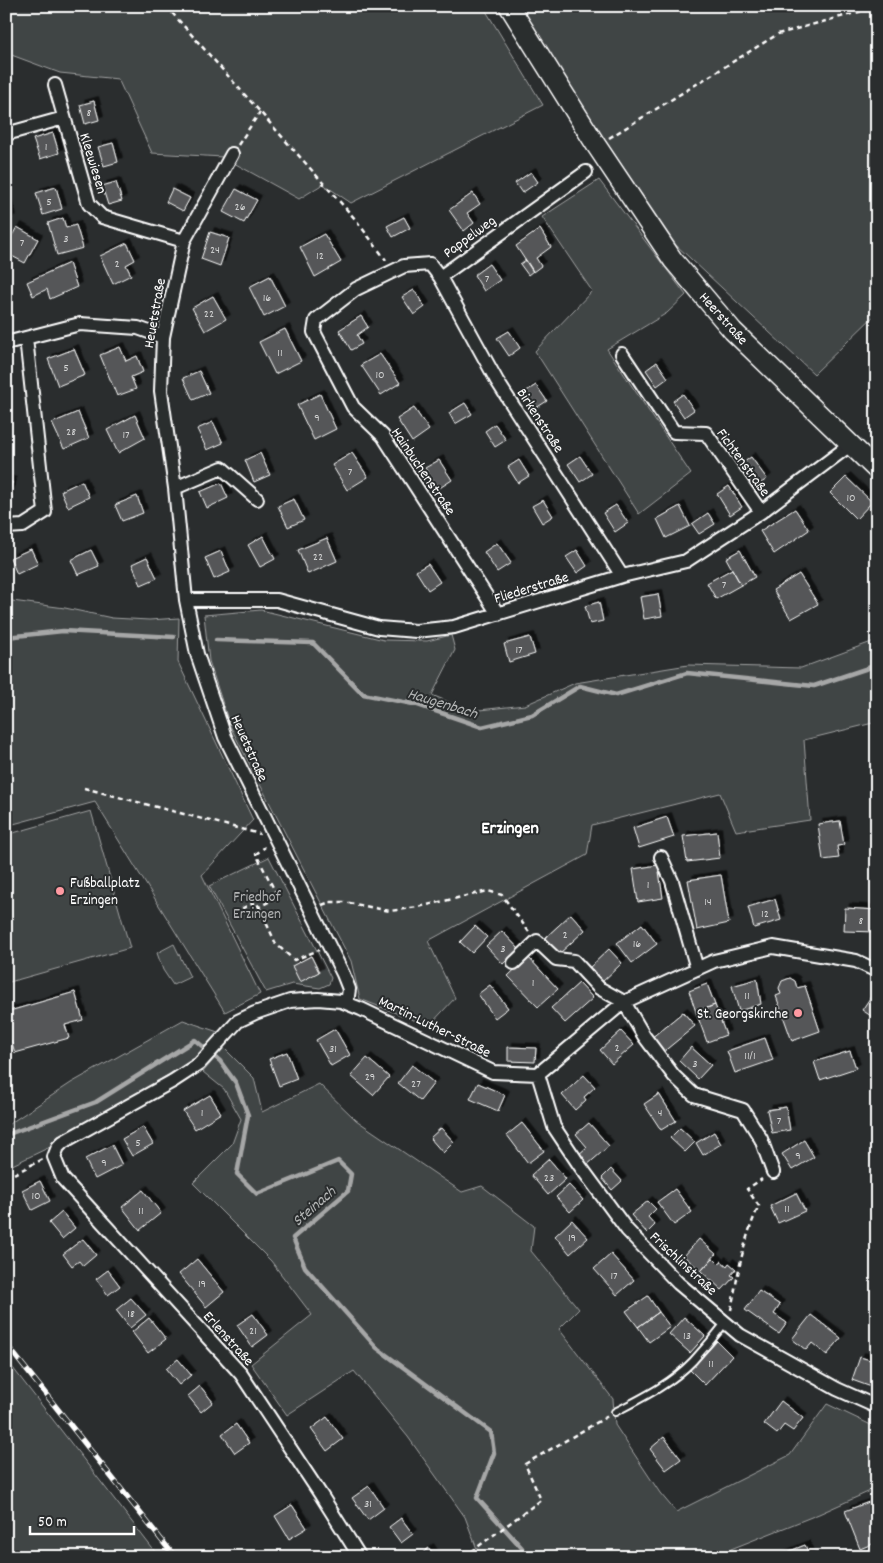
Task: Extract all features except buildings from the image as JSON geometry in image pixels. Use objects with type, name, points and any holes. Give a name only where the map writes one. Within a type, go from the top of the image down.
[{"type":"main road","name":"Heerstraße","points":[[508,6],[596,145],[673,260],[733,331],[877,470]]},
{"type":"street","name":"Kleewiesen","points":[[55,85],[89,204],[102,218],[184,241]]},
{"type":"street","points":[[6,134],[64,118]]},
{"type":"street","name":"Heuetstraße","points":[[232,154],[184,241],[163,338],[161,391],[175,488],[186,600],[197,654],[225,737],[343,974],[349,989],[347,1003]]},
{"type":"street","name":"Pappelweg","points":[[316,320],[356,289],[404,266],[430,264],[440,277],[586,172]]},
{"type":"street","name":"Birkenstraße","points":[[440,277],[497,381],[622,576]]},
{"type":"street","name":"Hainbuchenstraße","points":[[316,320],[314,332],[353,407],[383,436],[498,614]]},
{"type":"street","points":[[6,343],[80,324],[138,328],[163,338]]},
{"type":"street","points":[[6,527],[23,526],[45,512],[26,338]]},
{"type":"street","name":"Fichtenstraße","points":[[622,354],[674,432],[706,433],[761,512]]},
{"type":"street","name":"Fliederstraße","points":[[186,600],[278,600],[379,628],[416,631],[454,628],[622,576],[686,561],[761,512],[850,445]]},
{"type":"street","points":[[175,488],[222,468],[256,499]]},
{"type":"street","points":[[661,857],[672,881],[697,969]]},
{"type":"street","points":[[514,963],[537,941],[556,959],[574,961],[599,988],[624,1002],[644,1036],[674,1076],[694,1095],[744,1110],[762,1139],[773,1172]]},
{"type":"street","points":[[538,1074],[624,1002],[714,961],[773,947],[856,961],[877,971]]},
{"type":"street","name":"Martin-Luther-Straße","points":[[54,1157],[63,1142],[173,1082],[199,1064],[238,1021],[290,1001],[318,999],[341,1001],[493,1072],[538,1074]]},
{"type":"street","name":"Frischlinstraße","points":[[538,1074],[554,1127],[580,1166],[627,1230],[678,1283],[740,1335],[837,1389],[877,1407]]},
{"type":"street","name":"Erlenstraße","points":[[54,1157],[63,1180],[241,1374],[322,1495],[360,1557]]},
{"type":"lane","points":[[615,1412],[649,1394],[692,1362],[725,1323]]},
{"type":"path","points":[[166,6],[356,220],[383,256],[392,272]]},
{"type":"path","points":[[596,145],[778,34],[877,7]]},
{"type":"path","points":[[232,154],[260,112]]},
{"type":"path","points":[[84,788],[276,838]]},
{"type":"path","points":[[259,907],[278,898],[256,854],[276,838]]},
{"type":"path","points":[[311,910],[330,902],[345,902],[390,911],[418,908],[488,891],[502,895],[537,941]]},
{"type":"path","points":[[234,912],[256,902],[276,944],[294,960],[329,946]]},
{"type":"path","points":[[6,1178],[40,1159],[54,1157]]},
{"type":"path","points":[[725,1323],[731,1311],[748,1231],[759,1206],[747,1189],[773,1172]]},
{"type":"path","points":[[464,1557],[541,1500],[525,1464],[615,1412]]},
{"type":"green space","points":[[6,6],[483,6],[543,105],[351,203],[323,184],[299,199],[223,157],[152,153],[118,79],[60,73],[6,53]]},
{"type":"green space","points":[[520,6],[877,6],[877,313],[814,374],[676,245],[605,140]]},
{"type":"green space","points":[[599,180],[686,295],[667,313],[607,349],[691,474],[639,514],[535,351],[592,291],[542,217]]},
{"type":"green space","points":[[12,601],[65,608],[112,618],[149,620],[179,618],[178,662],[253,820],[202,875],[260,994],[225,1012],[95,802],[6,826],[6,602]]},
{"type":"green space","points":[[261,610],[384,640],[427,641],[451,635],[455,650],[432,695],[470,711],[525,705],[575,683],[688,665],[801,668],[877,640],[877,722],[804,740],[810,820],[736,831],[720,793],[592,825],[587,855],[428,941],[455,998],[429,1026],[360,999],[351,961],[230,726],[209,661],[204,615]]},
{"type":"green space","name":"Fußballplatz Erzingen","points":[[91,811],[130,948],[6,983],[6,835]]},
{"type":"green space","name":"Friedhof Erzingen","points":[[269,857],[331,978],[329,984],[320,988],[292,984],[266,992],[209,886]]},
{"type":"green space","points":[[174,944],[190,977],[173,985],[163,970],[157,953]]},
{"type":"green space","points":[[183,1020],[218,1032],[194,1059],[50,1147],[6,1168],[6,1126],[71,1083]]},
{"type":"green space","points":[[224,1048],[254,1078],[262,1112],[319,1084],[356,1120],[462,1192],[482,1186],[534,1226],[531,1251],[579,1309],[559,1329],[613,1399],[615,1425],[660,1493],[676,1512],[790,1455],[827,1404],[869,1424],[877,1432],[877,1488],[819,1514],[731,1549],[729,1557],[480,1557],[465,1517],[408,1437],[354,1371],[287,1415],[251,1364],[312,1315],[271,1261],[193,1183],[232,1144],[241,1119],[224,1089],[203,1072]]},
{"type":"green space","points":[[6,1359],[159,1557],[6,1557]]},
{"type":"waterway","name":"Haugenbach","points":[[6,637],[63,631],[174,637]]},
{"type":"waterway","name":"Haugenbach","points":[[216,640],[313,643],[363,694],[418,705],[482,727],[532,715],[580,686],[616,695],[687,673],[814,686],[877,665]]},
{"type":"waterway","name":"Steinach","points":[[6,1135],[96,1102],[195,1040],[220,1061],[236,1083],[248,1115],[237,1174],[257,1194],[338,1161],[351,1174],[348,1191],[293,1238],[305,1267],[377,1348],[491,1432],[494,1453],[477,1498],[522,1548],[523,1557]]},
{"type":"railway","points":[[6,1344],[175,1557]]},
{"type":"place","name":"Fußballplatz Erzingen","points":[[60,891]]},
{"type":"place","name":"St. Georgskirche","points":[[798,1013]]},
{"type":"district","name":"Erzingen","points":[[510,827]]}]
